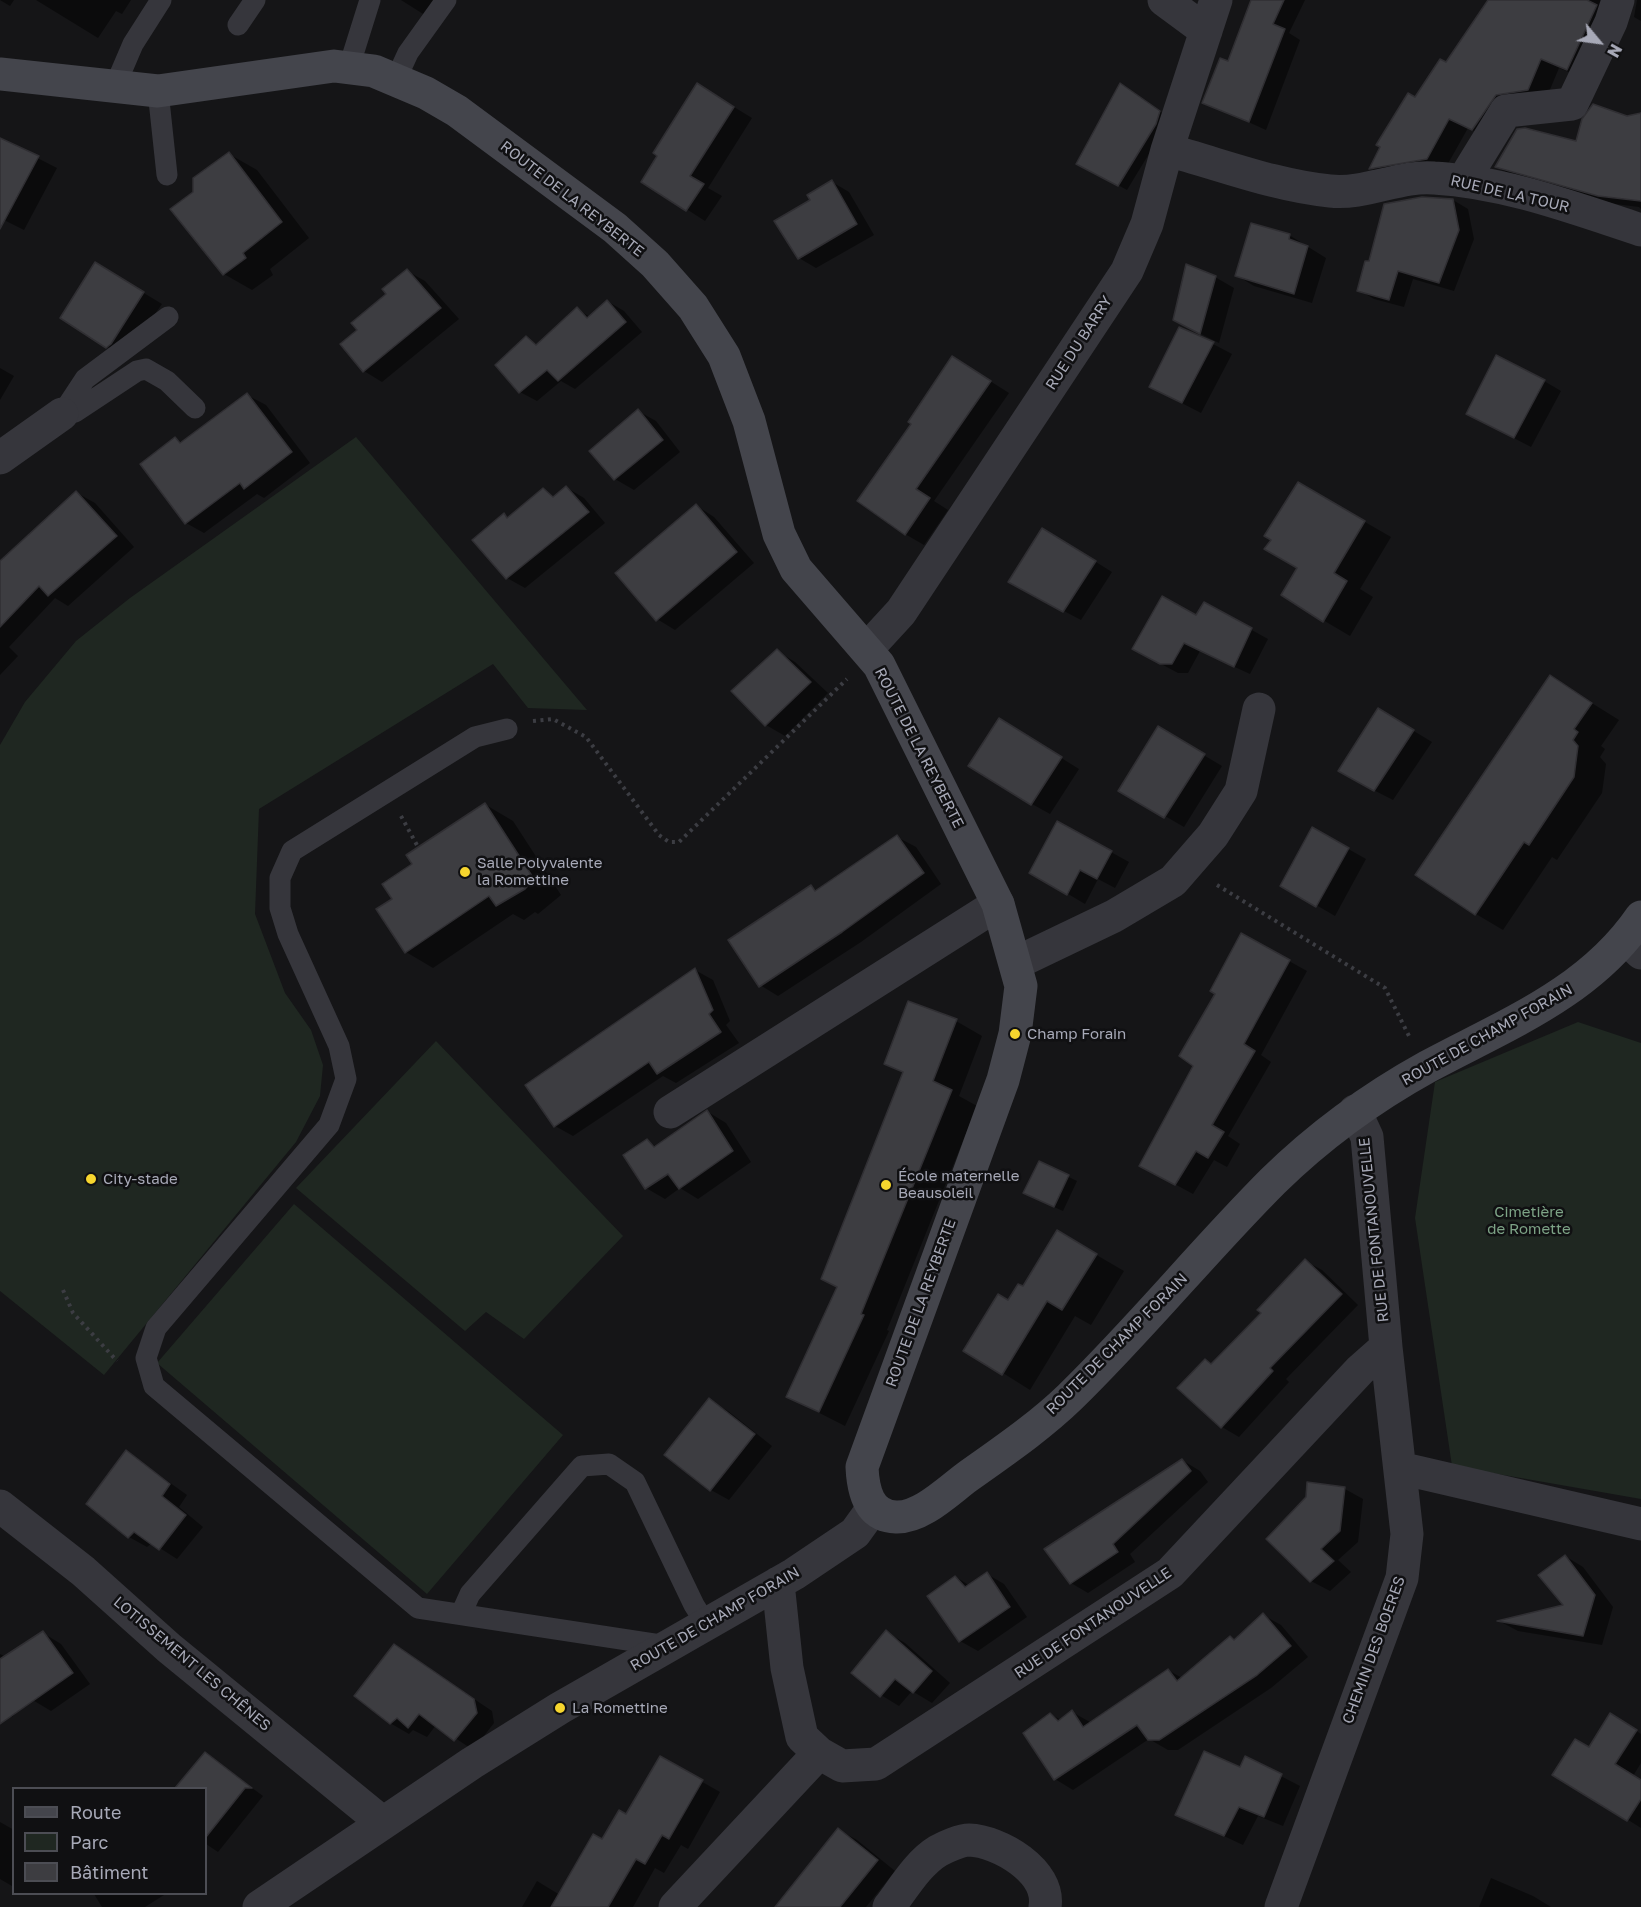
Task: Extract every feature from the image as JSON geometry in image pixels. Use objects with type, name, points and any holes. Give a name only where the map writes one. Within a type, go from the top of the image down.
[{"type":"main road","name":"ROUTE DE LA REYBERTE","points":[[0,74],[158,91],[334,66],[349,67],[396,79],[457,111],[615,228],[655,264],[693,307],[724,356],[749,422],[779,534],[796,569],[822,603],[873,657],[998,904],[1016,963],[1021,1004],[1003,1080],[861,1467],[863,1487],[873,1508]]},
{"type":"main road","name":"ROUTE DE CHAMP FORAIN","points":[[873,1508],[895,1517],[933,1503],[1023,1436],[1067,1399],[1107,1359],[1274,1181],[1355,1111],[1426,1068],[1563,995],[1636,936]]},
{"type":"street","points":[[1164,0],[1206,31]]},
{"type":"street","name":"RUE DU BARRY","points":[[873,657],[900,612],[1127,271],[1147,224],[1167,150],[1216,0]]},
{"type":"street","points":[[1463,181],[1506,111],[1572,104],[1611,22],[1618,0]]},
{"type":"street","name":"RUE DE LA TOUR","points":[[1167,150],[1308,188],[1334,192],[1431,177],[1463,181],[1553,201],[1641,230]]},
{"type":"street","points":[[0,458],[62,414]]},
{"type":"street","points":[[1016,963],[1114,916],[1173,881],[1214,835],[1241,791],[1260,709]]},
{"type":"street","points":[[670,1112],[998,904]]},
{"type":"street","name":"RUE DE FONTANOUVELLE","points":[[778,1583],[786,1668],[801,1737],[819,1754],[842,1766],[876,1764],[1170,1574],[1360,1370],[1386,1347],[1366,1137],[1355,1111]]},
{"type":"street","name":"CHEMIN DES BOERES","points":[[1281,1907],[1402,1578],[1407,1534],[1386,1347]]},
{"type":"street","points":[[1400,1468],[1641,1524]]},
{"type":"street","name":"LOTISSEMENT LES CHÊNES","points":[[0,1506],[83,1571],[169,1648],[383,1823]]},
{"type":"street","name":"ROUTE DE CHAMP FORAIN","points":[[259,1907],[551,1714],[778,1583],[855,1533],[873,1508]]},
{"type":"street","points":[[675,1907],[819,1754]]},
{"type":"street","points":[[889,1907],[918,1870],[938,1851],[968,1840],[997,1848],[1022,1859],[1039,1878],[1045,1907]]},
{"type":"lane","points":[[116,86],[133,44],[161,0]]},
{"type":"lane","points":[[238,25],[255,0]]},
{"type":"lane","points":[[349,67],[370,0]]},
{"type":"lane","points":[[396,79],[408,53],[446,0]]},
{"type":"lane","points":[[158,91],[167,175]]},
{"type":"lane","points":[[62,414],[85,379],[168,317]]},
{"type":"lane","points":[[62,414],[75,412],[138,371],[146,369],[167,381],[195,408]]},
{"type":"lane","points":[[507,729],[475,737],[292,851],[280,878],[280,908],[288,934],[339,1046],[345,1080],[329,1125],[156,1328],[146,1358],[154,1386],[418,1608],[668,1646]]},
{"type":"lane","points":[[461,1614],[470,1594],[582,1466],[609,1464],[635,1482],[694,1605],[706,1624]]},
{"type":"path","points":[[507,729],[536,720],[553,719],[586,737],[659,835],[669,842],[679,842],[873,657]]},
{"type":"path","points":[[1186,866],[1385,988],[1426,1068]]},
{"type":"path","points":[[63,1290],[73,1313],[116,1360],[154,1386]]},
{"type":"green space","points":[[356,437],[587,710],[528,708],[493,664],[259,809],[255,914],[285,993],[311,1030],[323,1065],[320,1096],[296,1142],[104,1375],[0,1291],[0,745],[25,702],[76,641],[130,598]]},
{"type":"green space","name":"Cimetière de Romette","points":[[1578,1022],[1641,1043],[1641,1499],[1452,1466],[1415,1218],[1435,1082]]},
{"type":"green space","points":[[436,1041],[623,1236],[524,1339],[486,1312],[465,1331],[296,1188]]},
{"type":"green space","points":[[294,1204],[563,1435],[427,1594],[157,1363]]},
{"type":"building","points":[[1251,0],[1284,0],[1273,24],[1285,29],[1249,122],[1202,103],[1220,58],[1228,61]]},
{"type":"building","points":[[1488,0],[1587,0],[1597,5],[1567,70],[1541,59],[1528,90],[1496,95],[1472,130],[1449,119],[1427,159],[1369,169],[1380,147],[1376,145],[1408,93],[1415,97],[1440,59],[1446,62]]},
{"type":"building","points":[[697,83],[734,107],[690,176],[704,184],[686,211],[641,182],[657,156],[653,153]]},
{"type":"building","points":[[1120,83],[1160,111],[1156,124],[1118,186],[1076,164]]},
{"type":"building","points":[[1593,104],[1627,116],[1641,113],[1641,201],[1598,196],[1495,167],[1517,129],[1525,128],[1576,141],[1582,119]]},
{"type":"building","points":[[0,138],[39,156],[0,229]]},
{"type":"building","points":[[229,152],[282,222],[243,253],[246,258],[223,275],[170,209],[193,192],[193,178]]},
{"type":"building","points":[[832,180],[857,224],[798,259],[774,221],[810,200],[807,195]]},
{"type":"building","points":[[1422,197],[1453,199],[1459,230],[1439,283],[1398,271],[1389,300],[1357,291],[1365,261],[1369,261],[1384,204]]},
{"type":"building","points":[[1251,223],[1290,234],[1289,239],[1308,246],[1294,294],[1235,276]]},
{"type":"building","points":[[95,262],[144,292],[111,344],[106,348],[60,318]]},
{"type":"building","points":[[1186,264],[1216,276],[1200,334],[1173,320]]},
{"type":"building","points":[[407,269],[441,308],[363,372],[340,344],[357,330],[351,323],[386,294],[382,289]]},
{"type":"building","points":[[607,300],[626,322],[558,381],[547,370],[519,393],[495,365],[526,336],[536,345],[577,307],[587,318]]},
{"type":"building","points":[[1179,327],[1214,342],[1182,403],[1149,387]]},
{"type":"building","points":[[1496,355],[1545,380],[1514,438],[1466,414]]},
{"type":"building","points":[[952,356],[991,381],[916,489],[930,498],[905,535],[857,501],[911,424],[908,422]]},
{"type":"building","points":[[247,393],[292,452],[244,489],[240,483],[185,524],[140,464],[175,437],[180,443]]},
{"type":"building","points":[[638,409],[663,440],[614,480],[589,451]]},
{"type":"building","points":[[1298,482],[1365,521],[1334,573],[1347,581],[1323,622],[1281,595],[1297,568],[1264,549],[1271,540],[1264,536]]},
{"type":"building","points":[[566,486],[589,512],[506,579],[472,540],[504,513],[507,518],[543,488],[553,497]]},
{"type":"building","points":[[76,491],[117,536],[48,596],[39,586],[0,627],[0,561]]},
{"type":"building","points":[[696,504],[737,552],[656,621],[615,573]]},
{"type":"building","points":[[1042,528],[1096,561],[1063,612],[1008,582]]},
{"type":"building","points":[[1162,596],[1196,615],[1204,602],[1252,628],[1234,667],[1184,643],[1172,664],[1160,664],[1132,649]]},
{"type":"building","points":[[777,649],[811,682],[765,726],[731,691]]},
{"type":"building","points":[[1550,675],[1592,703],[1574,729],[1578,732],[1573,740],[1578,746],[1574,777],[1529,845],[1524,842],[1475,915],[1415,875]]},
{"type":"building","points":[[1378,708],[1414,730],[1374,791],[1338,771]]},
{"type":"building","points":[[999,718],[1062,757],[1031,805],[968,766]]},
{"type":"building","points":[[1158,726],[1205,754],[1164,818],[1118,791]]},
{"type":"building","name":"Salle Polyvalente la Romettine","points":[[485,803],[534,879],[525,889],[496,906],[489,896],[405,953],[376,909],[392,899],[382,884],[412,864],[406,855]]},
{"type":"building","points":[[1057,821],[1112,851],[1097,879],[1080,870],[1067,895],[1029,873]]},
{"type":"building","points":[[1312,827],[1349,848],[1316,907],[1280,886]]},
{"type":"building","points":[[897,835],[924,873],[842,932],[759,987],[728,940],[811,885],[815,891]]},
{"type":"building","points":[[1241,933],[1290,960],[1244,1044],[1255,1051],[1212,1125],[1224,1132],[1208,1158],[1196,1151],[1175,1185],[1139,1166],[1193,1066],[1179,1056],[1215,994],[1210,991]]},
{"type":"building","points":[[695,968],[713,1010],[709,1014],[721,1032],[657,1074],[649,1062],[554,1127],[525,1085]]},
{"type":"building","name":"École maternelle Beausoleil","points":[[908,1001],[957,1019],[933,1081],[952,1090],[861,1314],[864,1315],[819,1412],[786,1397],[837,1287],[821,1279],[903,1072],[884,1064]]},
{"type":"building","points":[[707,1110],[733,1151],[679,1189],[668,1174],[645,1189],[623,1155],[647,1139],[654,1147]]},
{"type":"building","points":[[1039,1161],[1069,1175],[1054,1207],[1023,1193]]},
{"type":"building","points":[[1057,1230],[1097,1254],[1062,1310],[1047,1301],[1002,1375],[963,1351],[998,1294],[1008,1300],[1018,1284],[1023,1286]]},
{"type":"building","points":[[1305,1259],[1342,1294],[1270,1368],[1273,1371],[1221,1428],[1177,1388],[1205,1359],[1211,1364],[1261,1313],[1257,1310]]},
{"type":"building","points":[[709,1398],[755,1434],[710,1491],[664,1455]]},
{"type":"building","points":[[126,1450],[170,1484],[162,1496],[186,1515],[159,1550],[134,1532],[128,1538],[86,1504]]},
{"type":"building","points":[[1182,1459],[1191,1471],[1113,1544],[1118,1552],[1070,1584],[1044,1549]]},
{"type":"building","points":[[1307,1482],[1345,1487],[1340,1531],[1321,1549],[1334,1561],[1310,1582],[1266,1539],[1306,1497]]},
{"type":"building","points":[[1565,1555],[1595,1595],[1583,1636],[1497,1621],[1563,1605],[1538,1575]]},
{"type":"building","points":[[987,1572],[1010,1607],[959,1642],[927,1596],[955,1576],[965,1587]]},
{"type":"building","points":[[1263,1613],[1291,1646],[1257,1675],[1159,1740],[1148,1740],[1137,1725],[1054,1780],[1023,1733],[1050,1713],[1058,1721],[1072,1710],[1083,1727],[1168,1669],[1177,1681],[1230,1636],[1234,1640]]},
{"type":"building","points":[[886,1630],[932,1671],[913,1693],[895,1679],[880,1697],[851,1673]]},
{"type":"building","points":[[43,1631],[73,1673],[0,1724],[0,1659]]},
{"type":"building","points":[[394,1644],[474,1699],[477,1713],[454,1741],[419,1714],[408,1728],[397,1718],[390,1724],[354,1696]]},
{"type":"building","points":[[1610,1713],[1637,1730],[1615,1764],[1641,1780],[1641,1799],[1627,1821],[1552,1775],[1575,1739],[1589,1747]]},
{"type":"building","points":[[1204,1751],[1240,1767],[1245,1756],[1282,1774],[1264,1817],[1239,1807],[1224,1836],[1175,1815]]},
{"type":"building","points":[[205,1752],[252,1788],[245,1788],[207,1836],[207,1787],[176,1787]]},
{"type":"building","points":[[660,1756],[703,1780],[669,1839],[662,1835],[645,1864],[636,1859],[608,1907],[551,1907],[593,1834],[602,1839],[619,1810],[626,1814]]},
{"type":"building","points":[[838,1828],[878,1860],[840,1907],[775,1907]]},
{"type":"place","name":"Salle Polyvalente la Romettine","points":[[465,872]]},
{"type":"place","name":"Champ Forain","points":[[1015,1034]]},
{"type":"place","name":"City-stade","points":[[91,1179]]},
{"type":"place","name":"École maternelle Beausoleil","points":[[886,1185]]},
{"type":"place","name":"La Romettine","points":[[560,1708]]}]
